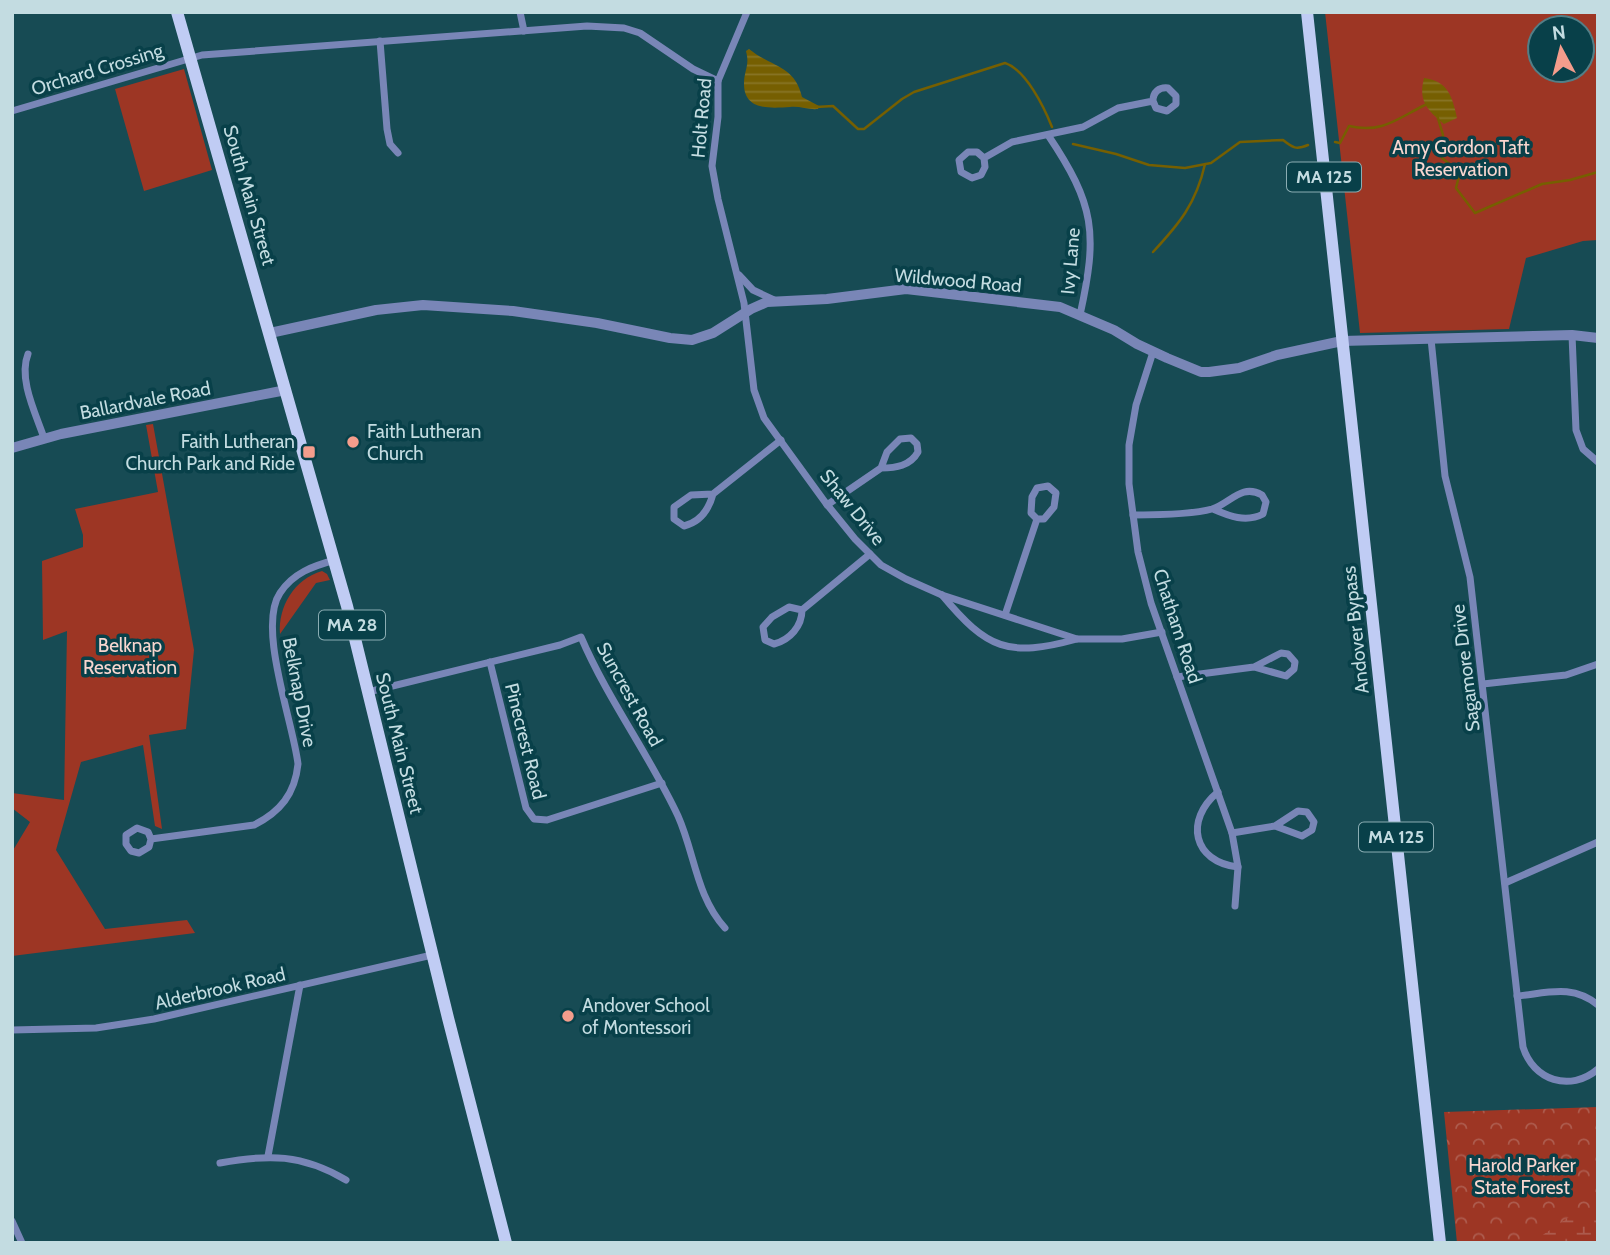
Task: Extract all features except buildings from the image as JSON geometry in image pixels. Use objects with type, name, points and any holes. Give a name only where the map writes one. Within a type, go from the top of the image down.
[{"type":"main road","name":"South Main Street","points":[[177,12],[335,560],[506,1243]]},
{"type":"main road","name":"Andover Bypass","points":[[1307,12],[1440,1243]]},
{"type":"street","points":[[520,12],[524,31]]},
{"type":"street","name":"Holt Road","points":[[745,313],[712,166],[718,117],[718,81],[747,12]]},
{"type":"street","name":"Orchard Crossing","points":[[12,111],[190,58],[587,26],[624,28],[652,39],[693,69],[718,81]]},
{"type":"street","points":[[380,41],[388,136],[390,144],[398,153]]},
{"type":"street","points":[[984,158],[1012,142],[1083,127],[1118,108],[1153,101]]},
{"type":"street","name":"Ivy Lane","points":[[1048,135],[1081,191],[1090,222],[1090,254],[1080,315]]},
{"type":"street","points":[[736,271],[753,290],[778,300]]},
{"type":"street","name":"Wildwood Road","points":[[270,333],[388,308],[445,306],[513,311],[692,340],[713,333],[759,305],[778,300],[827,299],[906,289],[1046,305],[1080,315],[1153,352],[1201,372],[1239,368],[1277,355],[1342,341],[1572,335],[1598,338]]},
{"type":"street","name":"Shaw Drive","points":[[745,313],[756,400],[764,418],[827,505],[881,565],[942,595],[1077,639],[1122,639],[1162,632]]},
{"type":"street","points":[[1572,335],[1577,434],[1583,450],[1598,462]]},
{"type":"street","name":"Sagamore Drive","points":[[1431,339],[1445,476],[1455,522],[1467,559],[1522,1046],[1535,1069],[1550,1079],[1568,1082],[1585,1078],[1598,1069]]},
{"type":"street","name":"Chatham Road","points":[[1153,352],[1136,405],[1129,445],[1129,484],[1133,515],[1140,562],[1232,833],[1238,867],[1235,906]]},
{"type":"street","points":[[28,354],[24,363],[25,376],[44,438]]},
{"type":"street","name":"Ballardvale Road","points":[[12,448],[44,438],[286,390]]},
{"type":"street","points":[[827,505],[881,468],[897,467],[911,461],[918,452],[917,444],[911,438],[900,439],[887,452],[881,468]]},
{"type":"street","points":[[713,494],[697,494],[682,499],[674,508],[674,519],[684,526],[691,523],[705,512],[713,494],[781,440]]},
{"type":"street","points":[[1048,486],[1056,493],[1054,507],[1044,519],[1037,519],[1031,513],[1032,497],[1037,488],[1048,486]]},
{"type":"street","points":[[1133,515],[1213,509],[1238,518],[1255,518],[1263,514],[1266,502],[1259,492],[1245,492],[1233,495],[1213,509]]},
{"type":"street","points":[[1005,615],[1037,519]]},
{"type":"street","points":[[802,610],[789,607],[772,617],[763,627],[765,640],[774,644],[786,638],[801,623],[802,610],[870,554]]},
{"type":"street","name":"Belknap Drive","points":[[151,839],[254,825],[266,819],[287,800],[298,764],[272,637],[274,610],[279,594],[291,580],[310,567],[335,560]]},
{"type":"street","points":[[942,595],[976,632],[1002,645],[1034,649],[1077,639]]},
{"type":"street","name":"Suncrest Road","points":[[368,692],[560,645],[581,637],[662,783],[679,818],[701,889],[725,928]]},
{"type":"street","points":[[1177,677],[1254,667],[1281,653],[1288,654],[1295,662],[1292,673],[1286,676],[1254,667]]},
{"type":"street","name":"Pinecrest Road","points":[[490,662],[526,808],[534,819],[547,820],[662,783]]},
{"type":"street","points":[[1483,684],[1566,675],[1598,664]]},
{"type":"street","points":[[1218,792],[1208,799],[1199,817],[1200,843],[1212,859],[1224,865],[1238,867]]},
{"type":"street","points":[[1232,833],[1275,826],[1298,811],[1310,814],[1314,822],[1312,830],[1302,836],[1275,826]]},
{"type":"street","points":[[1505,883],[1598,842]]},
{"type":"street","name":"Alderbrook Road","points":[[12,1030],[112,1026],[154,1019],[432,955]]},
{"type":"street","points":[[268,1156],[300,985]]},
{"type":"street","points":[[1517,996],[1566,991],[1584,995],[1598,1005]]},
{"type":"street","points":[[220,1163],[268,1156],[289,1158],[313,1164],[346,1180]]},
{"type":"street","points":[[12,1221],[22,1243]]},
{"type":"green space","name":"Amy Gordon Taft Reservation","points":[[1325,12],[1598,12],[1598,240],[1583,241],[1526,258],[1509,329],[1360,333]]},
{"type":"green space","points":[[184,69],[212,170],[144,191],[115,89]]},
{"type":"green space","name":"Belknap Reservation","points":[[153,424],[194,650],[186,729],[149,735],[162,829],[155,826],[143,745],[81,762],[56,850],[105,929],[187,920],[195,933],[12,956],[12,852],[30,822],[12,808],[12,793],[64,800],[67,631],[43,640],[42,561],[83,547],[83,535],[75,509],[158,492],[146,425]]},
{"type":"green space","points":[[322,571],[330,580],[316,583],[280,634],[282,614],[290,595],[303,580]]},
{"type":"green space","name":"Harold Parker State Forest","points":[[1598,1107],[1598,1243],[1457,1243],[1444,1112]]},
{"type":"green space","points":[[1598,1211],[1598,1243],[1531,1243],[1569,1217]]},
{"type":"shaded area","points":[[749,49],[788,72],[799,86],[802,97],[819,106],[818,109],[760,106],[749,99],[744,84],[746,51]]},
{"type":"shaded area","points":[[1424,78],[1444,86],[1457,118],[1444,124],[1433,114],[1423,99]]},
{"type":"waterway","points":[[816,107],[833,106],[858,129],[864,129],[914,92],[1005,63],[1027,81],[1052,127]]},
{"type":"waterway","points":[[1335,142],[1340,143],[1349,126],[1380,126],[1425,105]]},
{"type":"waterway","points":[[1437,115],[1443,135],[1442,158],[1460,172],[1456,188],[1475,213],[1542,184],[1598,172]]},
{"type":"waterway","points":[[1073,144],[1149,165],[1185,168],[1211,163],[1240,142],[1283,140],[1295,147],[1308,145]]},
{"type":"waterway","points":[[1153,252],[1171,232],[1191,202],[1205,164]]},
{"type":"place","name":"Faith Lutheran Church","points":[[353,442]]},
{"type":"place","name":"Faith Lutheran Church Park and Ride","points":[[309,452]]},
{"type":"place","name":"Andover School of Montessori","points":[[568,1016]]}]
